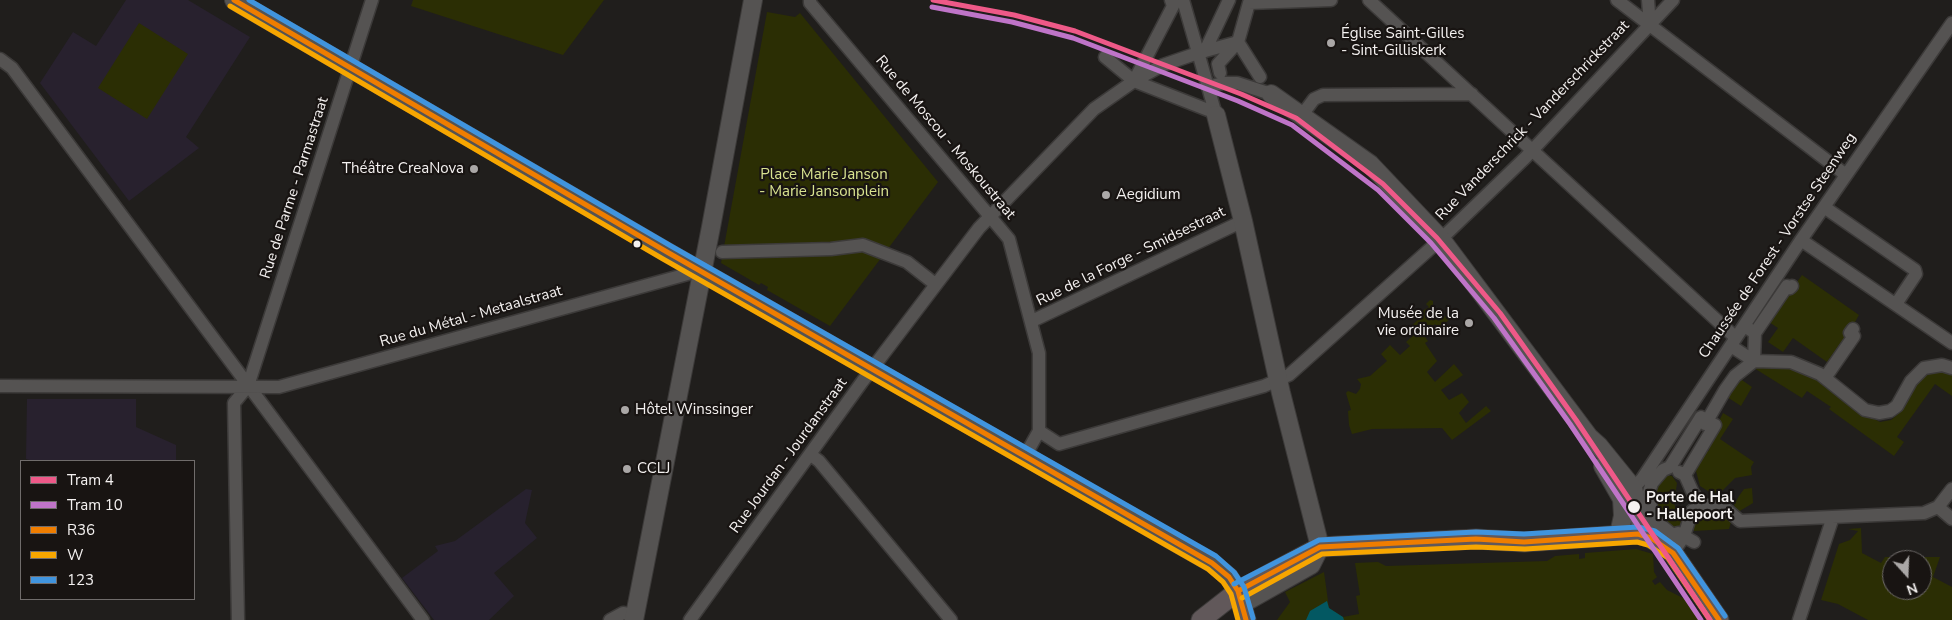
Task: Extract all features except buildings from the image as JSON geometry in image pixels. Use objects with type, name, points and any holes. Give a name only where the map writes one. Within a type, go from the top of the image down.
[{"type":"main road","points":[[1201,620],[1242,605],[1320,547],[1476,539],[1524,542],[1619,534],[1638,534],[1651,538],[1682,541],[1719,620]]},
{"type":"street","points":[[234,0],[1212,563],[1229,577],[1242,605]]},
{"type":"street","name":"Rue de Parme - Parmastraat","points":[[238,620],[233,409],[238,397],[248,386],[372,0]]},
{"type":"street","points":[[610,620],[622,613],[635,617],[753,0]]},
{"type":"street","name":"Rue de Moscou - Moskoustraat","points":[[810,0],[810,3],[1009,239],[1039,353],[1039,431],[1025,456]]},
{"type":"street","points":[[1134,81],[1173,6],[1171,0]]},
{"type":"street","points":[[1183,0],[1243,221],[1278,380],[1320,547]]},
{"type":"street","points":[[1229,0],[1204,51],[1238,42]]},
{"type":"street","points":[[1220,73],[1218,64],[1238,42],[1248,1],[1331,0]]},
{"type":"street","points":[[1368,0],[1532,150],[1754,361],[1791,362],[1825,378],[1865,410],[1879,413],[1890,411],[1896,406],[1911,381],[1924,368],[1942,365],[1952,368]]},
{"type":"street","points":[[1617,0],[1846,175]]},
{"type":"street","points":[[1648,0],[1650,25]]},
{"type":"street","name":"Rue Vanderschrick - Vanderschrickstraat","points":[[1039,431],[1058,444],[1278,380],[1289,375],[1441,239],[1532,150],[1674,0]]},
{"type":"street","name":"Chaussée de Forest - Vorstse Steenweg","points":[[1620,485],[1642,479],[1846,175],[1947,40],[1952,23]]},
{"type":"street","points":[[1238,42],[1260,74]]},
{"type":"street","name":"Rue Jourdan - Jourdanstraat","points":[[690,620],[872,368],[935,284],[990,217],[1094,109],[1134,81],[1163,65],[1192,55]]},
{"type":"street","points":[[1105,57],[1134,81],[1212,112]]},
{"type":"street","points":[[0,59],[12,68],[423,620]]},
{"type":"street","points":[[1208,87],[1223,83],[1237,83],[1270,94],[1370,164],[1441,239],[1589,437],[1620,485],[1623,516],[1619,534]]},
{"type":"street","points":[[1302,115],[1314,98],[1323,95],[1472,94]]},
{"type":"street","points":[[1824,207],[1914,270],[1916,274],[1896,304]]},
{"type":"street","name":"Rue de la Forge - Smidsestraat","points":[[1032,321],[1243,221]]},
{"type":"street","points":[[1801,240],[1952,343]]},
{"type":"street","points":[[722,252],[831,249],[863,245],[907,262],[935,284]]},
{"type":"street","name":"Rue du Métal - Metaalstraat","points":[[0,386],[279,387],[702,270]]},
{"type":"street","points":[[1754,361],[1751,331],[1775,307],[1787,286],[1790,288],[1792,286]]},
{"type":"street","points":[[1825,378],[1841,351],[1854,336],[1850,333],[1853,329]]},
{"type":"street","points":[[1706,423],[1722,403],[1740,374],[1754,361]]},
{"type":"street","points":[[1686,475],[1715,425],[1706,423],[1701,417],[1652,483],[1649,516],[1662,528],[1682,541],[1692,512],[1701,504]]},
{"type":"street","points":[[1589,437],[1600,446],[1641,525],[1651,538]]},
{"type":"street","points":[[811,455],[819,461],[951,620]]},
{"type":"street","points":[[1663,468],[1686,475]]},
{"type":"street","points":[[1686,475],[1693,493],[1701,504],[1726,508],[1740,521],[1924,513],[1938,507],[1952,489]]},
{"type":"street","points":[[1938,507],[1952,519]]},
{"type":"street","points":[[1799,620],[1833,517]]},
{"type":"shaded area","points":[[126,0],[188,0],[250,37],[186,137],[199,148],[129,201],[40,83],[73,32],[96,46]]},
{"type":"shaded area","points":[[27,399],[136,399],[136,427],[176,445],[176,460],[26,459]]},
{"type":"shaded area","points":[[526,489],[532,490],[525,523],[537,538],[494,573],[514,596],[489,620],[434,620],[402,578],[438,551],[435,546],[455,541]]},
{"type":"green space","points":[[413,0],[604,0],[563,55],[411,6]]},
{"type":"green space","name":"Place Marie Janson - Marie Jansonplein","points":[[767,12],[795,17],[800,13],[938,182],[830,326],[767,290],[768,287],[761,283],[759,285],[721,263]]},
{"type":"green space","points":[[139,23],[188,54],[147,119],[98,88]]},
{"type":"green space","points":[[1802,275],[1859,315],[1843,343],[1841,342],[1827,362],[1793,338],[1783,352],[1768,342],[1778,328],[1769,322]]},
{"type":"green space","points":[[1430,300],[1433,301],[1433,312],[1438,321],[1447,315],[1450,319],[1439,328],[1435,324],[1423,334],[1428,341],[1425,343],[1437,361],[1427,372],[1435,382],[1454,364],[1463,375],[1441,390],[1449,400],[1462,393],[1469,402],[1459,413],[1466,423],[1486,406],[1491,411],[1452,440],[1442,428],[1372,429],[1352,434],[1348,411],[1351,410],[1346,393],[1348,391],[1356,394],[1361,384],[1357,379],[1370,376],[1387,361],[1381,354],[1390,345],[1400,355],[1410,346],[1406,342],[1416,333],[1410,327],[1420,318],[1417,314],[1429,307],[1426,304]]},
{"type":"green space","points":[[1789,367],[1821,379],[1868,416],[1880,422],[1891,420],[1897,415],[1906,397],[1926,370],[1952,372],[1952,396],[1935,384],[1897,437],[1904,442],[1894,456],[1829,409],[1831,407],[1807,391],[1802,398],[1754,368]]},
{"type":"green space","points":[[1739,378],[1752,387],[1741,406],[1727,397]]},
{"type":"green space","points":[[1723,413],[1733,419],[1720,439],[1754,462],[1751,467],[1752,475],[1735,478],[1719,494],[1714,495],[1700,486],[1696,471],[1705,451],[1709,451],[1706,448]]},
{"type":"green space","points":[[1667,475],[1672,476],[1677,483],[1674,504],[1683,520],[1683,526],[1677,531],[1657,516],[1653,491]]},
{"type":"green space","points":[[1752,488],[1753,503],[1738,512],[1734,505],[1739,496],[1744,489]]},
{"type":"green space","points":[[1719,515],[1731,522],[1729,529],[1694,531],[1694,522],[1700,517]]},
{"type":"green space","points":[[1861,528],[1862,553],[1881,563],[1882,562],[1882,600],[1932,600],[1932,557],[1940,557],[1933,577],[1952,587],[1952,620],[1868,620],[1838,604],[1821,600],[1839,544],[1850,540],[1858,531],[1848,529]]},
{"type":"green space","points":[[1636,549],[1653,554],[1654,572],[1657,577],[1652,581],[1655,585],[1660,582],[1667,590],[1691,602],[1704,620],[1277,620],[1290,602],[1285,592],[1324,572],[1329,608],[1343,617],[1359,614],[1356,596],[1360,595],[1355,563],[1378,562],[1386,566],[1547,561],[1555,556],[1579,554],[1579,559],[1585,558],[1585,553]]},
{"type":"water","points":[[1327,601],[1329,608],[1343,617],[1344,620],[1306,620],[1310,611]]},
{"type":"tram line","name":"4","points":[[933,0],[1014,15],[1075,31],[1241,94],[1296,118],[1383,184],[1437,238],[1500,313],[1576,420],[1710,620]]},
{"type":"tram line","name":"10","points":[[932,7],[1012,22],[1073,38],[1238,101],[1292,125],[1378,190],[1431,243],[1494,318],[1570,424],[1701,620]]},
{"type":"transit line","name":"R36","points":[[234,0],[667,252],[1212,563],[1229,577],[1238,591],[1246,620]]},
{"type":"transit line","name":"123","points":[[249,0],[671,246],[1216,556],[1234,572],[1244,587],[1253,618]]},
{"type":"transit line","name":"W","points":[[230,6],[663,259],[1208,569],[1223,582],[1231,594],[1238,620]]},
{"type":"transit line","name":"123","points":[[1234,584],[1319,540],[1476,532],[1524,534],[1638,527],[1655,531],[1678,548],[1725,616]]},
{"type":"transit line","name":"R36","points":[[1238,591],[1320,547],[1476,539],[1524,542],[1638,534],[1651,538],[1673,553],[1719,620]]},
{"type":"transit line","name":"W","points":[[1242,598],[1322,554],[1476,547],[1525,549],[1637,542],[1648,545],[1668,558],[1710,620]]},
{"type":"place","name":"Église Saint-Gilles - Sint-Gilliskerk","points":[[1331,43]]},
{"type":"place","name":"Théâtre CreaNova","points":[[474,169]]},
{"type":"place","name":"Aegidium","points":[[1106,195]]},
{"type":"place","name":"Musée de la vie ordinaire","points":[[1469,323]]},
{"type":"place","name":"Hôtel Winssinger","points":[[625,410]]},
{"type":"place","name":"CCLJ","points":[[627,469]]},
{"type":"place","name":"Porte de Hal - Hallepoort","points":[[1634,507]]}]
